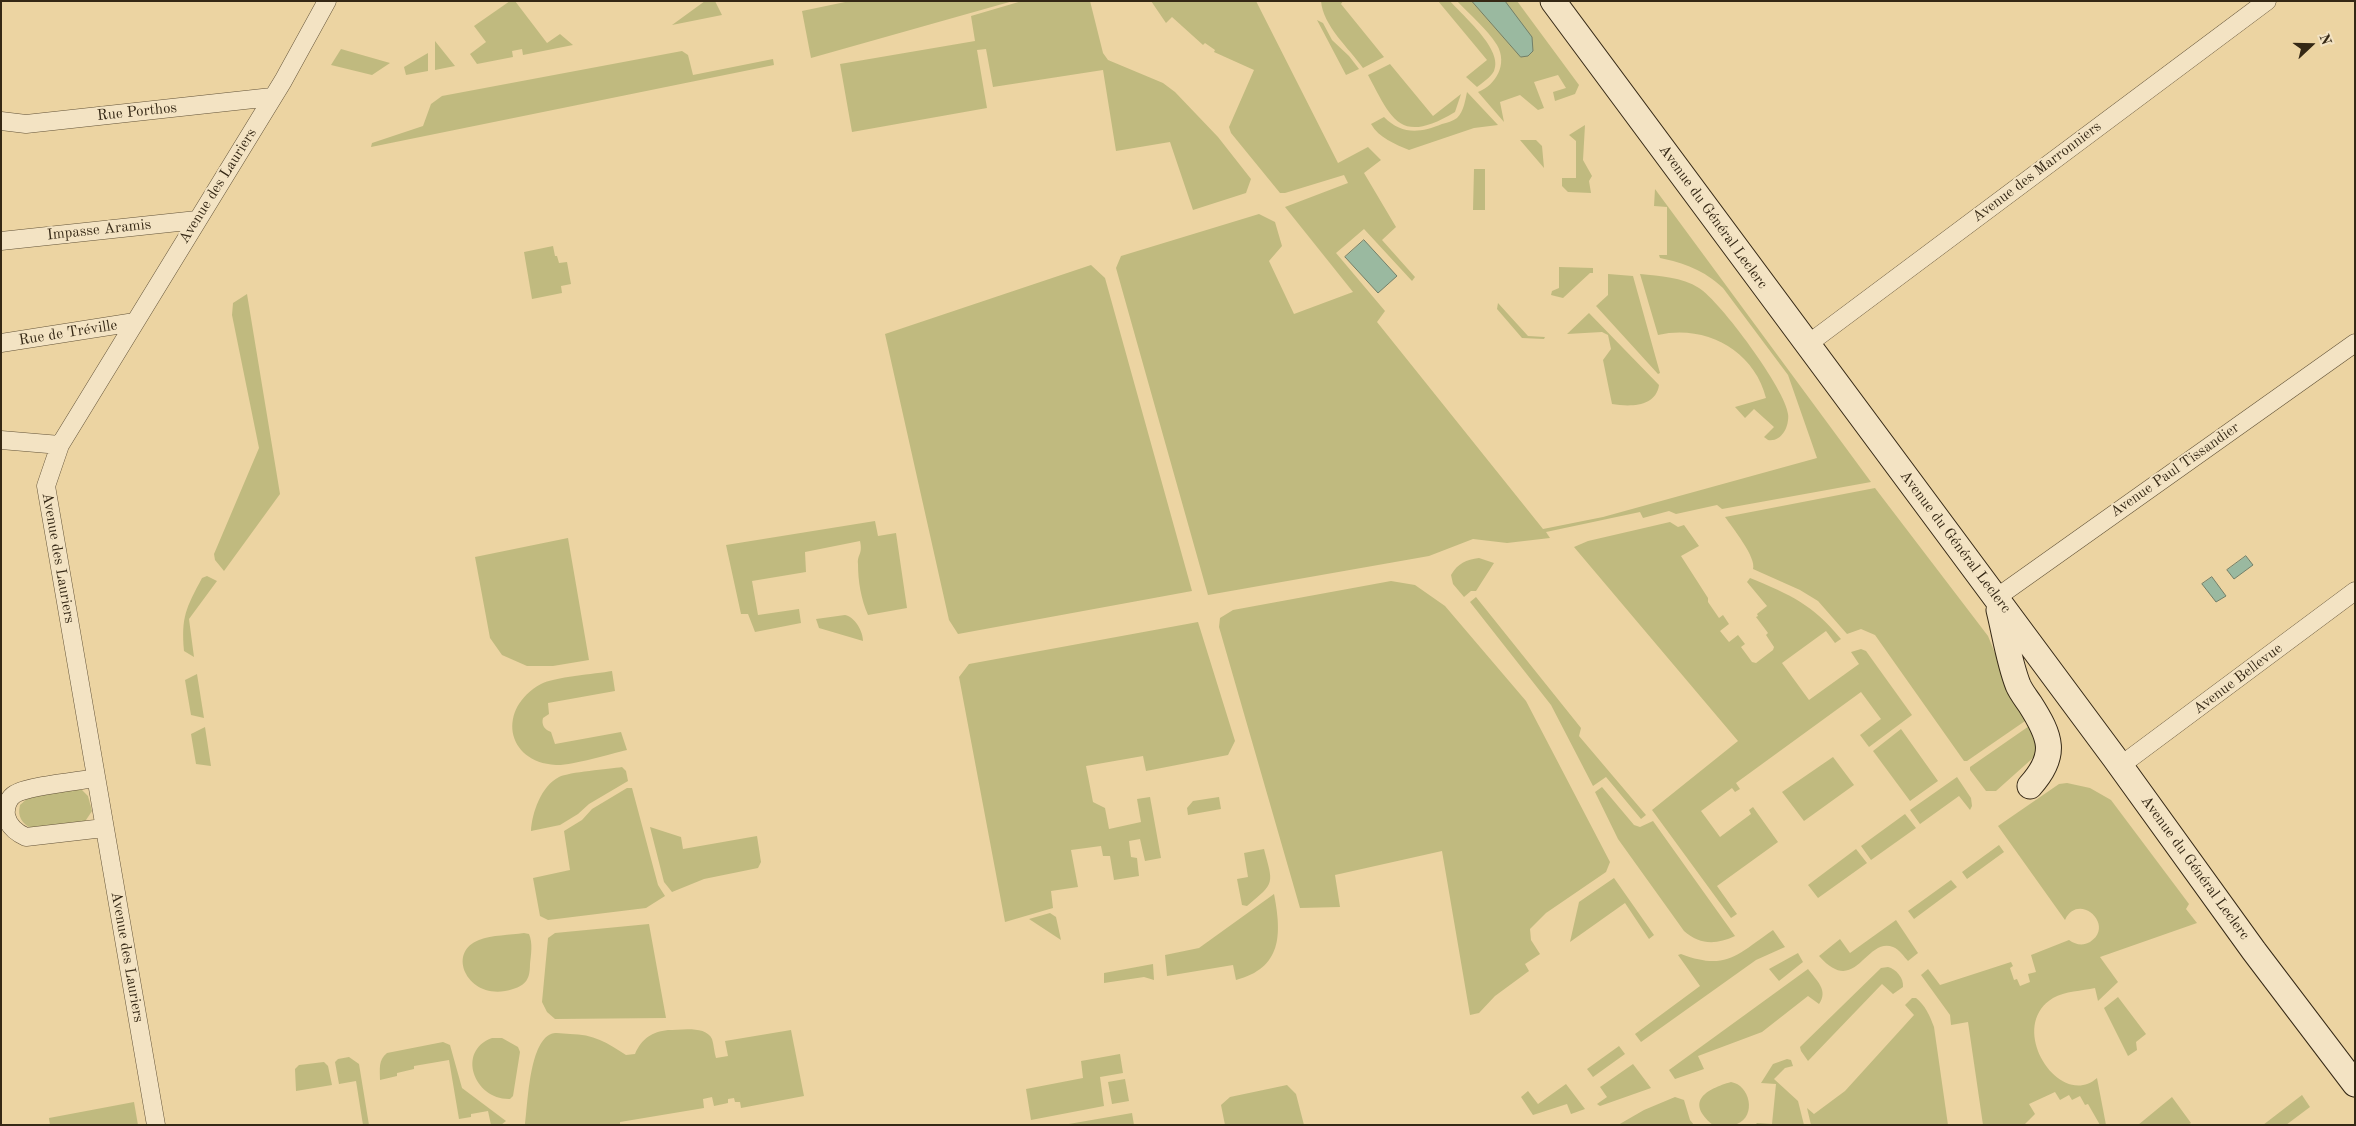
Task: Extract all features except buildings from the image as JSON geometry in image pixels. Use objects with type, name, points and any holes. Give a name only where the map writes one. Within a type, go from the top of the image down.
[{"type":"main road","name":"Avenue du Général Leclerc","points":[[1553,1],[2120,766],[2254,951],[2355,1084]]},
{"type":"main road","points":[[1996,598],[2018,686],[2045,727],[2048,738],[2048,758],[2039,776],[2030,786]]},
{"type":"street","name":"Avenue des Lauriers","points":[[156,1125],[46,486],[60,445],[272,97],[327,1]]},
{"type":"street","name":"Avenue des Marronniers","points":[[1808,344],[2267,1]]},
{"type":"street","name":"Rue Porthos","points":[[1,121],[26,124],[272,97]]},
{"type":"street","name":"Impasse Aramis","points":[[1,241],[197,220]]},
{"type":"street","name":"Rue de Tréville","points":[[1,343],[135,322]]},
{"type":"street","name":"Avenue Paul Tissandier","points":[[1996,598],[2355,342]]},
{"type":"street","points":[[1,440],[60,445]]},
{"type":"street","name":"Avenue Bellevue","points":[[2120,766],[2355,591]]},
{"type":"street","points":[[96,778],[68,782],[15,794],[8,801],[4,816],[11,826],[26,837],[104,828]]},
{"type":"shaded area","points":[[510,1],[515,1],[547,43],[560,34],[573,45],[523,55],[522,49],[512,51],[513,57],[477,64],[470,54],[486,42],[474,26]]},
{"type":"shaded area","points":[[705,1],[715,1],[722,15],[672,25]]},
{"type":"shaded area","points":[[850,1],[1013,1],[811,58],[802,11]]},
{"type":"shaded area","points":[[1022,1],[1090,1],[1103,53],[1108,60],[1163,83],[1175,92],[1218,137],[1251,179],[1246,193],[1193,210],[1170,142],[1116,151],[1103,70],[993,87],[986,49],[977,50],[987,108],[852,132],[840,64],[975,41],[971,16]]},
{"type":"shaded area","points":[[1151,1],[1256,1],[1338,163],[1368,147],[1381,160],[1364,173],[1396,227],[1382,240],[1415,277],[1412,281],[1364,229],[1336,253],[1385,311],[1377,322],[1543,529],[1603,517],[1817,458],[1788,375],[1723,288],[1709,276],[1693,268],[1660,258],[1659,255],[1667,255],[1667,207],[1654,206],[1655,189],[1871,482],[1722,509],[1717,505],[1676,514],[1669,511],[1643,518],[1640,512],[1546,532],[1550,538],[1507,543],[1473,539],[1429,556],[1208,595],[1116,268],[1121,256],[1259,214],[1275,222],[1282,246],[1269,261],[1294,314],[1353,292],[1285,207],[1348,183],[1344,175],[1280,193],[1231,133],[1229,127],[1254,70],[1214,52],[1215,50],[1205,43],[1203,45],[1172,17],[1166,23]]},
{"type":"shaded area","points":[[1321,1],[1343,1],[1341,4],[1384,57],[1363,68],[1331,28],[1326,19]]},
{"type":"shaded area","points":[[1438,1],[1450,1],[1481,34],[1493,53],[1496,63],[1494,71],[1489,78],[1477,87],[1466,77],[1487,60]]},
{"type":"shaded area","points":[[1457,1],[1517,1],[1579,85],[1575,94],[1555,101],[1553,92],[1566,88],[1558,75],[1534,82],[1544,108],[1538,110],[1520,95],[1500,102],[1504,122],[1478,92],[1495,79],[1501,66],[1500,52],[1488,33]]},
{"type":"shaded area","points":[[1472,1],[1505,1],[1532,37],[1533,51],[1528,56],[1521,57]]},
{"type":"shaded area","points":[[1317,20],[1323,23],[1332,40],[1349,56],[1359,69],[1346,75]]},
{"type":"shaded area","points":[[435,41],[455,66],[435,70]]},
{"type":"shaded area","points":[[341,49],[390,63],[372,75],[331,65]]},
{"type":"shaded area","points":[[682,51],[688,55],[693,75],[773,59],[774,65],[371,147],[372,143],[423,126],[431,104],[442,96]]},
{"type":"shaded area","points":[[428,53],[428,71],[406,75],[404,67]]},
{"type":"shaded area","points":[[1390,64],[1433,116],[1461,94],[1455,112],[1436,122],[1422,126],[1410,127],[1400,123],[1384,104],[1368,75]]},
{"type":"shaded area","points":[[1467,92],[1498,125],[1474,128],[1409,150],[1383,137],[1371,124],[1384,117],[1398,127],[1412,131],[1448,122],[1455,119],[1461,112]]},
{"type":"shaded area","points":[[1585,125],[1583,160],[1592,176],[1589,181],[1591,193],[1568,192],[1562,186],[1562,178],[1576,178],[1576,141],[1569,135]]},
{"type":"shaded area","points":[[1520,140],[1536,140],[1542,146],[1544,168]]},
{"type":"shaded area","points":[[1474,169],[1485,169],[1485,210],[1473,210]]},
{"type":"shaded area","points":[[1364,240],[1397,276],[1378,293],[1345,257]]},
{"type":"shaded area","points":[[553,246],[559,263],[567,262],[571,284],[561,286],[562,293],[532,299],[524,252]]},
{"type":"shaded area","points":[[1091,265],[1105,278],[1192,591],[958,634],[949,620],[885,334]]},
{"type":"shaded area","points":[[1559,267],[1593,268],[1593,273],[1590,273],[1563,298],[1551,295],[1552,291],[1559,288]]},
{"type":"shaded area","points":[[1608,274],[1633,276],[1660,373],[1658,374],[1596,306],[1608,295]]},
{"type":"shaded area","points":[[1640,274],[1671,278],[1692,284],[1709,296],[1736,327],[1764,367],[1784,402],[1788,421],[1781,436],[1768,440],[1764,437],[1774,427],[1754,409],[1745,418],[1735,407],[1766,398],[1760,381],[1751,366],[1739,354],[1725,344],[1710,337],[1693,333],[1658,335]]},
{"type":"shaded area","points":[[247,294],[280,494],[224,571],[215,560],[214,554],[259,448],[232,315],[233,303]]},
{"type":"shaded area","points":[[1498,303],[1528,336],[1545,337],[1544,339],[1522,338],[1497,309]]},
{"type":"shaded area","points":[[1589,313],[1659,385],[1653,398],[1641,404],[1612,404],[1603,360],[1611,349],[1608,335],[1602,332],[1567,334]]},
{"type":"shaded area","points":[[1875,488],[1988,636],[2015,702],[2028,719],[1967,761],[1964,761],[1875,635],[1861,629],[1847,634],[1818,601],[1800,590],[1753,569],[1748,550],[1725,517]]},
{"type":"shaded area","points":[[875,521],[878,536],[896,533],[907,608],[868,615],[859,577],[860,541],[805,552],[806,572],[752,581],[758,615],[799,609],[801,623],[755,632],[748,614],[741,614],[726,545]]},
{"type":"shaded area","points":[[1670,522],[1678,527],[1684,525],[1699,546],[1681,556],[1719,618],[1723,615],[1729,624],[1720,631],[1729,642],[1738,635],[1745,644],[1741,647],[1752,662],[1756,663],[1773,650],[1774,647],[1766,635],[1768,633],[1756,617],[1767,606],[1747,582],[1750,578],[1800,602],[1820,617],[1841,639],[1835,643],[1826,631],[1782,663],[1809,700],[1859,664],[1851,652],[1861,649],[1866,651],[1912,715],[1869,747],[1860,735],[1881,719],[1861,692],[1736,783],[1740,789],[1735,792],[1732,788],[1701,811],[1720,837],[1751,814],[1749,810],[1753,807],[1778,842],[1717,886],[1737,914],[1731,918],[1652,810],[1738,741],[1574,547],[1588,541]]},
{"type":"shaded area","points":[[568,538],[589,660],[553,666],[527,666],[502,655],[490,638],[475,557]]},
{"type":"shaded area","points":[[2246,556],[2253,565],[2234,579],[2227,570]]},
{"type":"shaded area","points":[[1479,558],[1494,563],[1476,591],[1471,591],[1464,597],[1453,584],[1451,575],[1463,563]]},
{"type":"shaded area","points":[[207,576],[217,581],[189,619],[194,657],[184,651],[184,621],[188,605],[202,578]]},
{"type":"shaded area","points":[[2212,577],[2226,596],[2216,602],[2202,584]]},
{"type":"shaded area","points":[[1391,581],[1415,585],[1445,606],[1526,701],[1610,862],[1606,872],[1546,913],[1530,929],[1531,940],[1540,954],[1525,964],[1529,971],[1495,996],[1479,1013],[1470,1015],[1442,851],[1335,875],[1340,907],[1300,908],[1219,627],[1220,618],[1233,610]]},
{"type":"shaded area","points":[[1476,597],[1581,728],[1579,736],[1646,815],[1641,819],[1606,777],[1593,786],[1551,705],[1470,602]]},
{"type":"shaded area","points":[[845,615],[852,618],[858,625],[863,641],[819,628],[816,619]]},
{"type":"shaded area","points":[[1198,622],[1235,741],[1228,755],[1146,771],[1143,756],[1086,766],[1093,802],[1105,808],[1109,829],[1141,822],[1137,799],[1150,797],[1161,858],[1145,861],[1140,839],[1129,841],[1131,857],[1137,858],[1139,876],[1114,880],[1110,856],[1103,856],[1101,846],[1071,850],[1078,887],[1051,891],[1053,908],[1005,922],[959,677],[969,664]]},
{"type":"shaded area","points":[[612,671],[615,691],[548,703],[549,714],[543,718],[543,725],[545,729],[551,732],[555,744],[621,732],[627,750],[580,762],[556,765],[539,762],[526,754],[517,744],[513,732],[513,719],[518,706],[527,694],[547,682]]},
{"type":"shaded area","points":[[197,674],[204,718],[191,715],[185,680]]},
{"type":"shaded area","points":[[2032,724],[2040,746],[2034,757],[1996,791],[1986,791],[1970,770],[1970,767]]},
{"type":"shaded area","points":[[205,727],[211,766],[196,764],[191,734]]},
{"type":"shaded area","points":[[1901,729],[1938,781],[1910,801],[1873,751]]},
{"type":"shaded area","points":[[1833,757],[1854,785],[1804,821],[1782,792]]},
{"type":"shaded area","points":[[622,767],[626,771],[628,781],[589,804],[578,814],[560,825],[531,831],[533,816],[542,793],[553,781],[559,777],[571,774]]},
{"type":"shaded area","points":[[1957,777],[1971,798],[1972,806],[1970,810],[1959,796],[1920,824],[1910,810]]},
{"type":"shaded area","points":[[2067,783],[2090,788],[2111,800],[2189,904],[2186,909],[2197,923],[2100,957],[2118,982],[2098,1001],[2095,988],[2074,991],[2053,998],[2040,1011],[2034,1027],[2036,1045],[2043,1061],[2054,1075],[2068,1084],[2083,1085],[2097,1078],[2106,1125],[2100,1125],[2088,1104],[2085,1105],[2080,1096],[2072,1100],[2069,1095],[2060,1100],[2055,1092],[2029,1104],[2035,1114],[2024,1125],[1983,1125],[1968,1022],[1951,1025],[1950,1015],[1921,975],[1928,969],[1940,985],[2011,962],[2013,966],[2010,968],[2014,980],[2017,979],[2020,986],[2030,982],[2028,974],[2036,972],[2031,955],[2069,940],[2077,944],[2085,944],[2097,935],[2099,928],[2097,920],[2086,910],[2078,909],[2071,912],[2065,920],[1998,826],[2059,784]]},
{"type":"shaded area","points":[[1602,787],[1634,825],[1640,827],[1653,821],[1735,936],[1721,941],[1708,942],[1696,939],[1684,931],[1618,839],[1595,792]]},
{"type":"shaded area","points":[[627,788],[632,788],[658,885],[665,896],[646,908],[548,920],[540,916],[533,878],[570,870],[564,831],[582,820],[592,809]]},
{"type":"shaded area","points":[[82,790],[88,796],[92,811],[84,823],[32,829],[21,819],[19,813],[20,805],[30,796]]},
{"type":"shaded area","points":[[1219,797],[1221,809],[1188,815],[1187,808],[1193,801]]},
{"type":"shaded area","points":[[1905,814],[1916,828],[1871,860],[1861,846]]},
{"type":"shaded area","points":[[650,827],[681,837],[683,849],[757,836],[761,862],[758,868],[704,879],[672,892],[664,882]]},
{"type":"shaded area","points":[[1999,845],[2004,852],[1967,879],[1962,872]]},
{"type":"shaded area","points":[[1264,849],[1270,882],[1263,892],[1247,906],[1242,905],[1237,879],[1248,877],[1244,853]]},
{"type":"shaded area","points":[[1856,849],[1867,863],[1818,898],[1808,885]]},
{"type":"shaded area","points":[[1614,878],[1654,935],[1649,939],[1625,903],[1570,942],[1579,902]]},
{"type":"shaded area","points":[[1951,880],[1957,887],[1914,919],[1908,911]]},
{"type":"shaded area","points":[[1274,894],[1277,909],[1278,936],[1270,958],[1262,967],[1251,975],[1236,980],[1233,965],[1167,976],[1165,955],[1199,948]]},
{"type":"shaded area","points":[[1050,913],[1056,917],[1061,940],[1029,919]]},
{"type":"shaded area","points":[[1896,920],[1918,953],[1908,961],[1895,948],[1883,946],[1851,969],[1842,971],[1832,967],[1819,956],[1840,939],[1850,953]]},
{"type":"shaded area","points":[[649,924],[666,1018],[555,1019],[547,1012],[542,1002],[548,938],[555,933]]},
{"type":"shaded area","points":[[1773,930],[1785,947],[1756,960],[1641,1042],[1635,1034],[1700,986],[1678,955],[1681,954],[1709,961],[1730,958],[1750,947]]},
{"type":"shaded area","points":[[529,934],[531,941],[530,969],[526,981],[521,986],[498,992],[485,990],[474,984],[467,975],[463,965],[463,955],[469,946],[484,938]]},
{"type":"shaded area","points":[[1798,953],[1803,962],[1779,981],[1769,969]]},
{"type":"shaded area","points":[[1153,964],[1154,980],[1144,977],[1104,983],[1104,973]]},
{"type":"shaded area","points":[[1888,967],[1899,974],[1903,987],[1893,994],[1882,984],[1808,1061],[1800,1047],[1881,968]]},
{"type":"shaded area","points":[[1808,969],[1818,981],[1822,990],[1822,999],[1819,1004],[1808,996],[1762,1032],[1698,1056],[1704,1069],[1675,1079],[1669,1070]]},
{"type":"shaded area","points":[[2118,997],[2146,1034],[2136,1042],[2137,1050],[2128,1056],[2104,1008]]},
{"type":"shaded area","points":[[1912,998],[1916,998],[1922,1004],[1934,1027],[1948,1125],[1811,1125],[1807,1108],[1814,1114],[1845,1091],[1914,1015],[1905,1005]]},
{"type":"shaded area","points":[[692,1029],[704,1032],[712,1039],[716,1058],[728,1056],[725,1041],[791,1030],[804,1096],[741,1108],[740,1102],[735,1102],[734,1098],[728,1099],[728,1103],[714,1106],[712,1097],[703,1099],[704,1108],[620,1122],[620,1125],[525,1125],[534,1061],[538,1049],[551,1034],[578,1034],[593,1037],[626,1055],[635,1054],[648,1037],[657,1032]]},
{"type":"shaded area","points":[[492,1038],[502,1038],[518,1047],[520,1052],[513,1096],[510,1099],[497,1097],[487,1092],[479,1084],[474,1074],[472,1063],[475,1053],[481,1044]]},
{"type":"shaded area","points":[[443,1042],[450,1045],[462,1088],[506,1121],[501,1125],[491,1125],[488,1111],[471,1114],[471,1117],[459,1119],[449,1060],[414,1066],[414,1069],[397,1073],[397,1076],[380,1080],[381,1062],[387,1053]]},
{"type":"shaded area","points":[[1619,1046],[1625,1054],[1593,1077],[1587,1069]]},
{"type":"shaded area","points":[[1120,1054],[1123,1073],[1100,1077],[1104,1106],[1031,1120],[1026,1089],[1083,1078],[1081,1061]]},
{"type":"shaded area","points":[[349,1057],[359,1064],[369,1125],[363,1125],[356,1081],[339,1084],[335,1062],[338,1059]]},
{"type":"shaded area","points":[[1787,1059],[1791,1060],[1793,1066],[1785,1068],[1774,1079],[1798,1101],[1804,1125],[1755,1125],[1757,1123],[1772,1124],[1776,1084],[1761,1083],[1773,1064]]},
{"type":"shaded area","points":[[324,1062],[328,1066],[332,1085],[296,1091],[295,1069],[299,1065]]},
{"type":"shaded area","points":[[1633,1064],[1651,1088],[1600,1106],[1597,1104],[1607,1097],[1600,1087]]},
{"type":"shaded area","points":[[1125,1079],[1129,1101],[1112,1104],[1108,1082]]},
{"type":"shaded area","points":[[1731,1082],[1738,1084],[1747,1094],[1749,1108],[1747,1114],[1737,1124],[1713,1125],[1704,1117],[1700,1109],[1702,1097],[1714,1088]]},
{"type":"shaded area","points":[[1566,1084],[1585,1109],[1571,1114],[1567,1104],[1533,1115],[1521,1097],[1528,1091],[1538,1104]]},
{"type":"shaded area","points":[[1287,1085],[1296,1094],[1304,1125],[1225,1125],[1221,1105],[1230,1097]]},
{"type":"shaded area","points":[[2302,1095],[2310,1107],[2286,1125],[2263,1125]]},
{"type":"shaded area","points":[[1675,1097],[1684,1100],[1690,1120],[1694,1125],[1618,1125],[1644,1110]]},
{"type":"shaded area","points":[[2172,1097],[2191,1123],[2188,1125],[2138,1125]]},
{"type":"shaded area","points":[[134,1102],[138,1125],[50,1125],[49,1118]]},
{"type":"shaded area","points":[[1132,1113],[1134,1125],[1063,1125]]}]
